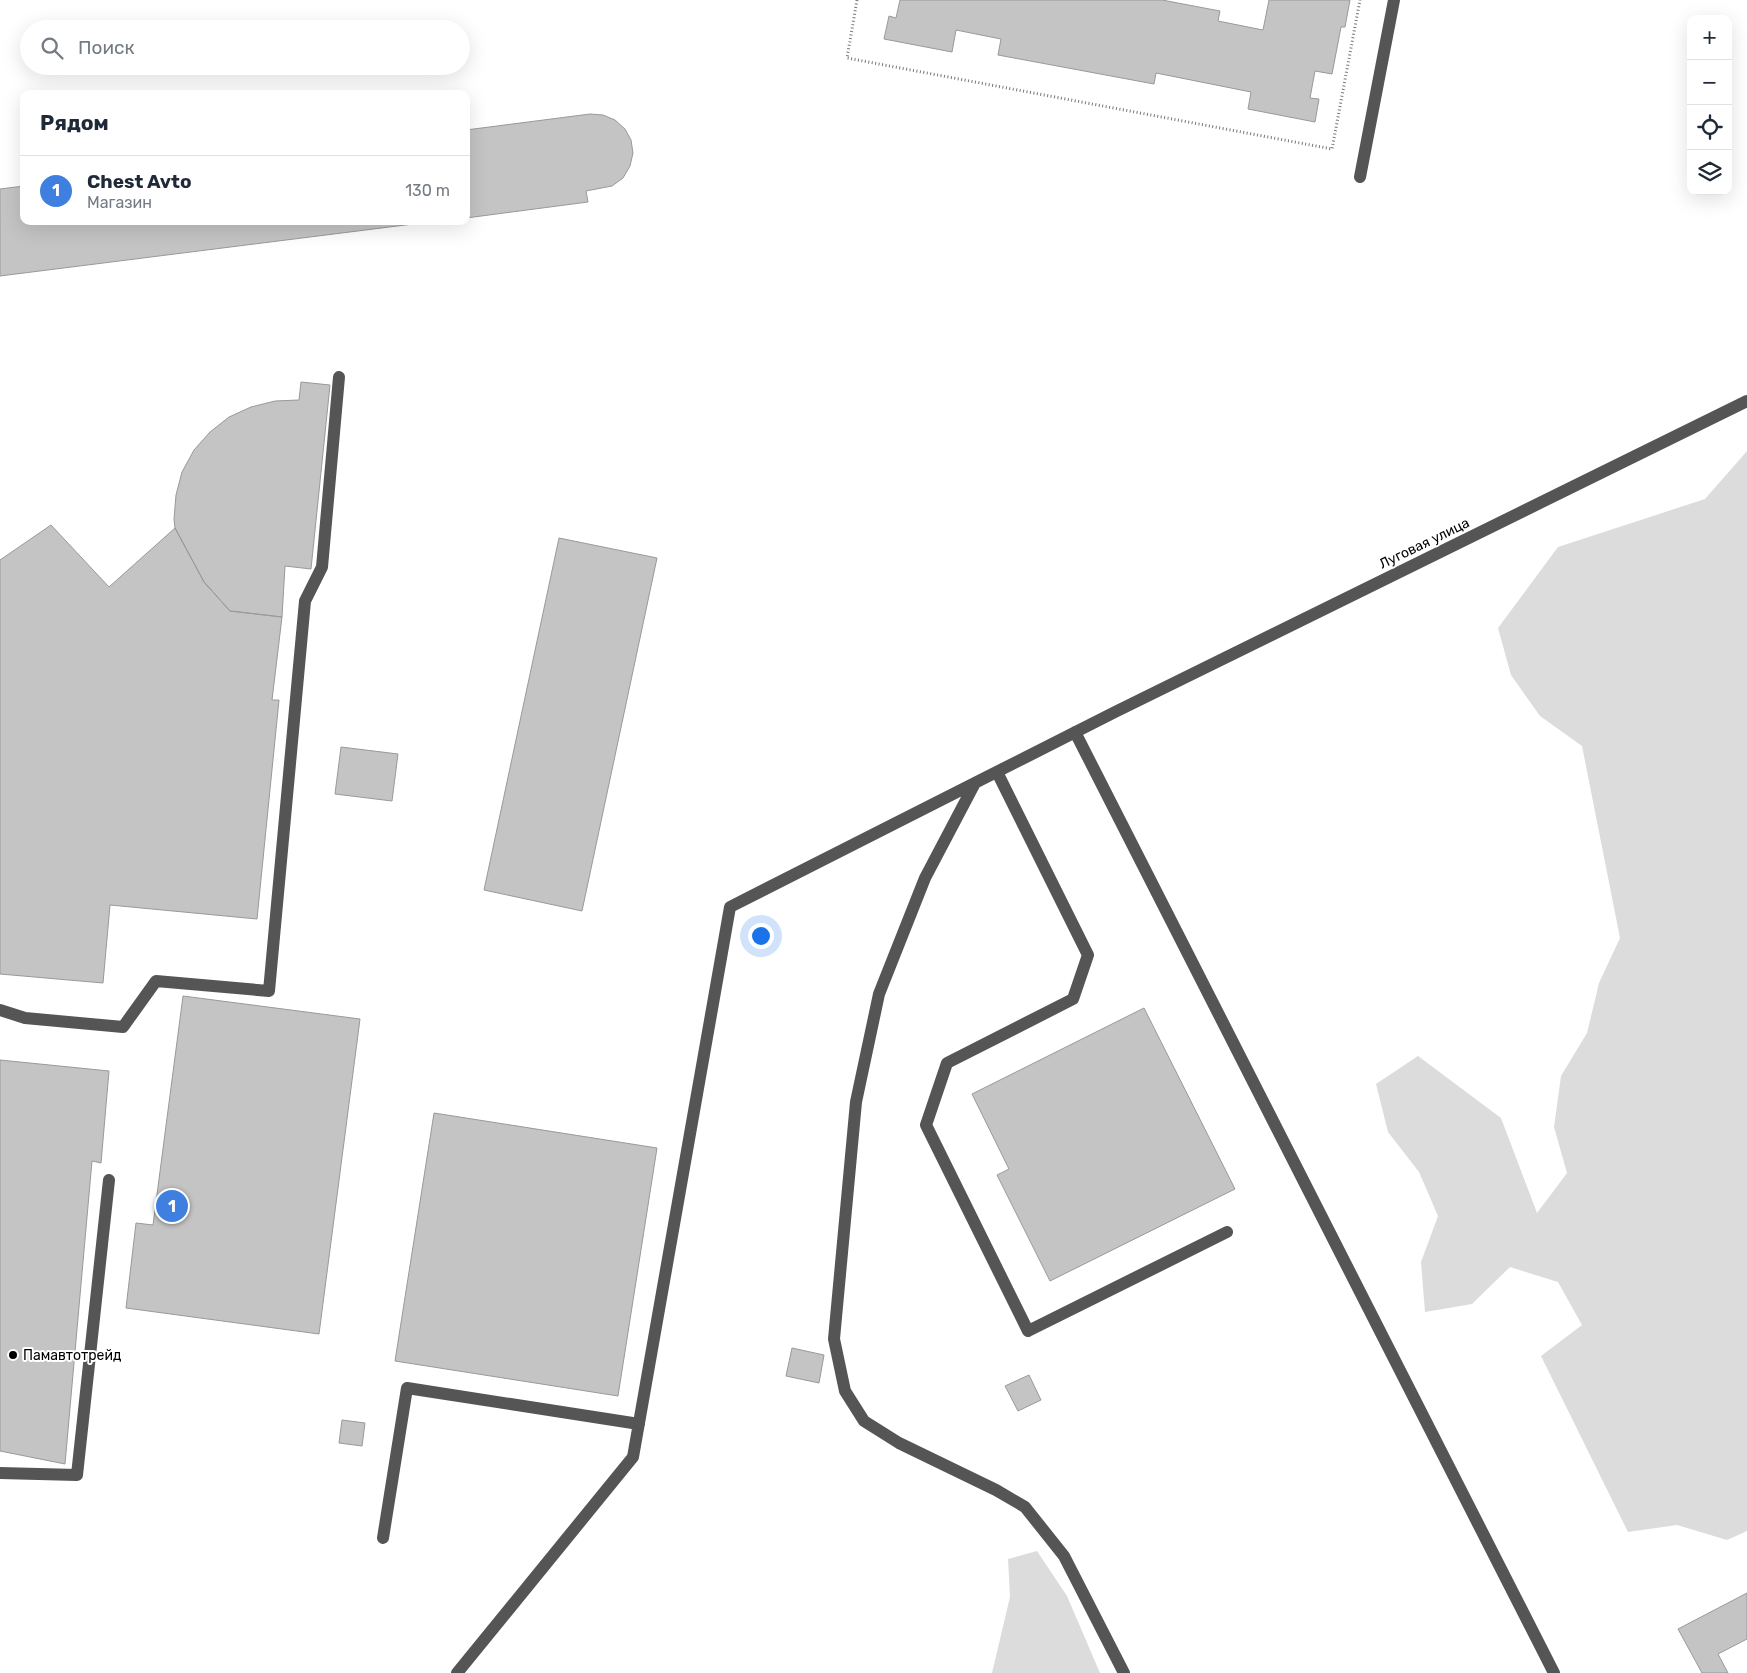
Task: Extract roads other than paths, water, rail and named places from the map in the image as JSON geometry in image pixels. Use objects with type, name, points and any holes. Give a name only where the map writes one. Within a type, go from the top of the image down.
[{"type":"street","points":[[1360,177],[1394,0]]},
{"type":"street","points":[[0,1010],[25,1018],[123,1027],[156,981],[268,991],[305,601],[322,567],[339,377]]},
{"type":"street","name":"Луговая улица","points":[[639,1424],[730,907],[1074,732],[1747,401]]},
{"type":"street","points":[[1074,732],[1554,1673]]},
{"type":"street","points":[[997,772],[1088,955],[1074,999],[947,1063],[926,1125],[1028,1331],[1227,1232]]},
{"type":"street","points":[[975,783],[925,878],[879,994],[856,1102],[834,1339],[845,1391],[864,1421],[899,1443],[996,1490],[1025,1507],[1064,1556],[1124,1673]]},
{"type":"street","points":[[0,1473],[77,1475],[109,1180]]},
{"type":"street","points":[[383,1538],[407,1388],[639,1424],[633,1457],[457,1673]]},
{"type":"place","name":"Chest Avto","points":[[172,1206]]},
{"type":"place","name":"Памавтотрейд","points":[[13,1355]]}]
